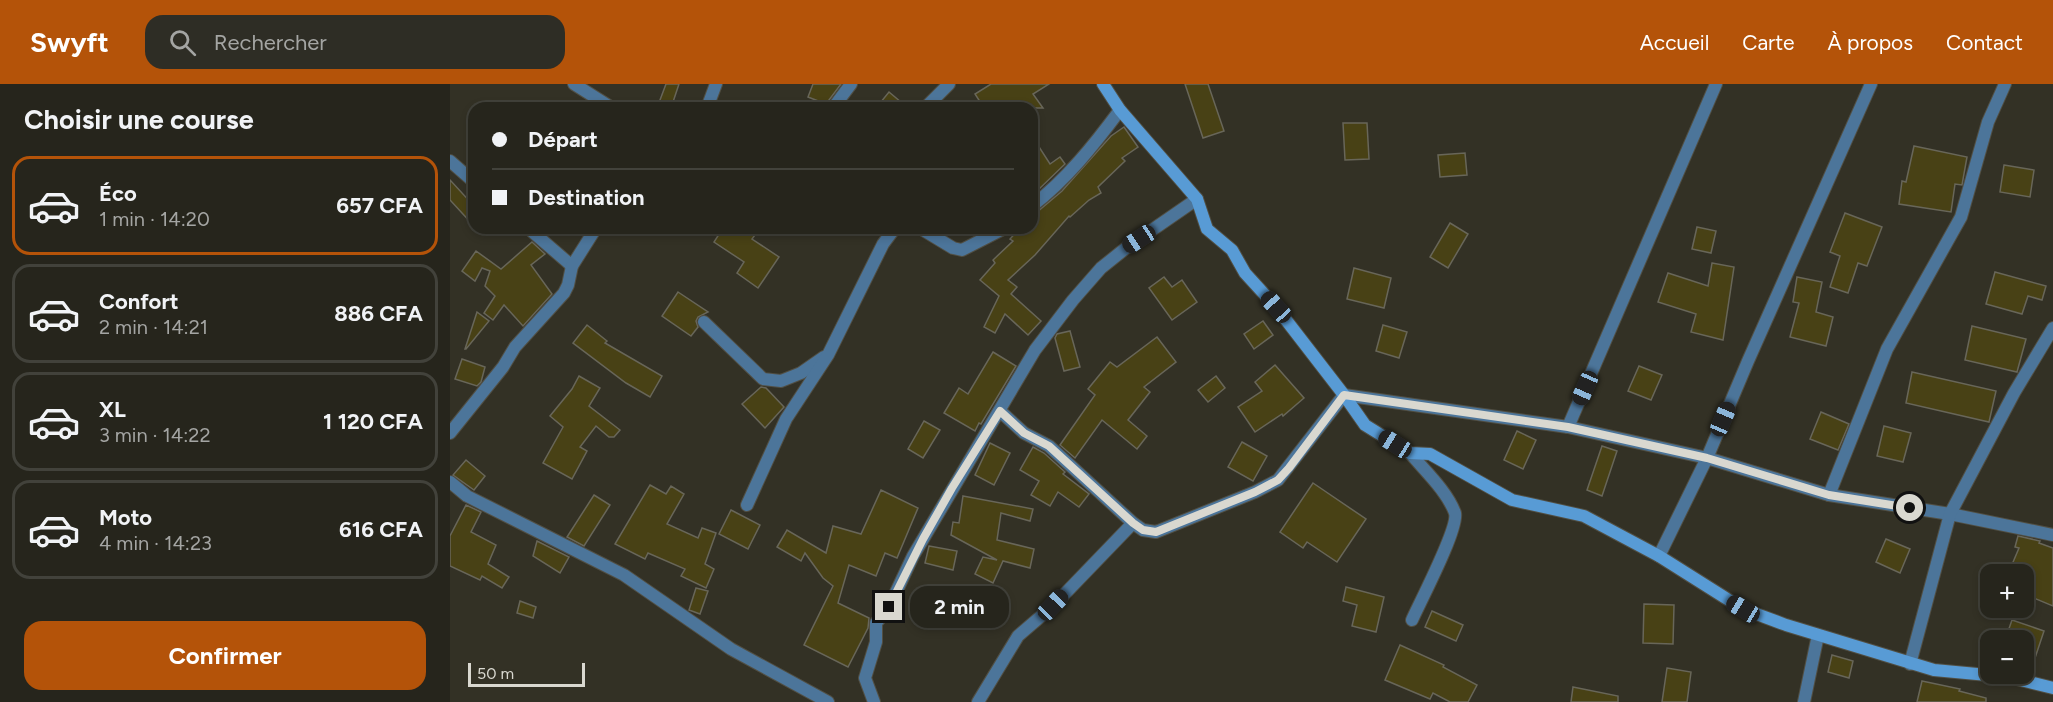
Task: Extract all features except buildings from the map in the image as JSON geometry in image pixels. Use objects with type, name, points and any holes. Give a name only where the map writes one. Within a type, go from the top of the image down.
[{"type":"street","points":[[574,84],[602,102]]},
{"type":"street","points":[[709,102],[716,84]]},
{"type":"street","points":[[838,102],[851,84]]},
{"type":"street","points":[[931,102],[949,84]]},
{"type":"street","points":[[1103,84],[1120,110],[1197,199],[1207,229],[1232,250],[1245,273],[1276,307],[1365,425],[1410,453],[1448,499],[1456,515],[1452,532],[1412,620]]},
{"type":"street","points":[[1568,427],[1716,84]]},
{"type":"street","points":[[1659,556],[1707,458],[1871,84]]},
{"type":"street","points":[[1829,495],[1887,349],[1961,217],[1988,122],[2005,84]]},
{"type":"street","points":[[1038,202],[1067,176],[1120,110]]},
{"type":"street","points":[[450,161],[468,177]]},
{"type":"street","points":[[874,702],[865,678],[876,642],[876,623],[889,607],[913,556],[1035,350],[1101,268],[1197,199]]},
{"type":"street","points":[[535,234],[572,266]]},
{"type":"street","points":[[450,433],[503,367],[515,347],[564,293],[572,266],[592,234]]},
{"type":"street","points":[[747,505],[786,419],[828,355],[883,244],[890,234]]},
{"type":"street","points":[[930,234],[953,248],[962,250],[993,234]]},
{"type":"street","points":[[704,322],[763,379],[781,381],[801,373],[828,355]]},
{"type":"street","points":[[1910,664],[1950,514],[2014,393],[2053,328]]},
{"type":"street","points":[[1344,395],[1568,427],[1707,458],[1829,495],[1950,514],[2053,535]]},
{"type":"street","points":[[1000,411],[1024,433],[1049,446],[1133,523],[1143,530],[1156,532],[1255,492],[1278,480],[1344,395]]},
{"type":"street","points":[[1410,453],[1430,454],[1512,500],[1584,516],[1659,556],[1743,609],[1910,664],[1934,670],[2009,677],[2053,688]]},
{"type":"street","points":[[450,482],[467,496],[624,574],[730,650],[828,702]]},
{"type":"street","points":[[978,702],[1018,636],[1053,605],[1133,523]]},
{"type":"street","points":[[1804,702],[1818,635]]},
{"type":"route","points":[[889,607],[913,556],[1000,411],[1024,433],[1049,446],[1063,457],[1133,523],[1143,530],[1156,532],[1255,492],[1278,480],[1344,395],[1568,427],[1707,458],[1829,495],[1910,508]]}]
